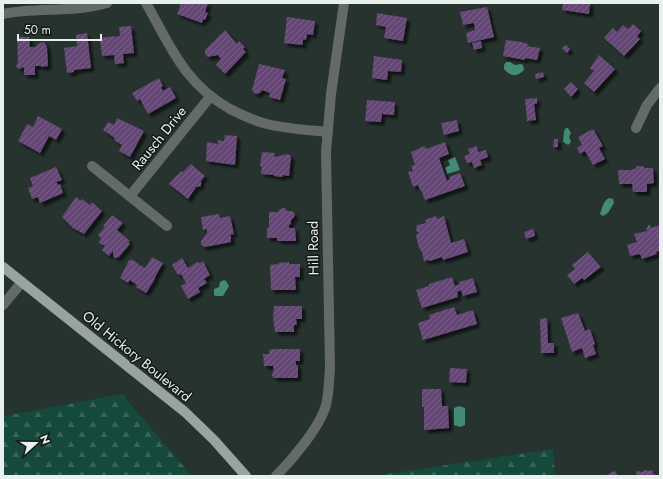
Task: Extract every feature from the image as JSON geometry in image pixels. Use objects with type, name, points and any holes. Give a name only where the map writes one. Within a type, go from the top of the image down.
[{"type":"main road","name":"Old Hickory Boulevard","points":[[3,267],[185,412],[214,440],[246,476]]},
{"type":"street","points":[[3,14],[24,11],[77,9],[107,3]]},
{"type":"street","points":[[146,3],[183,69],[210,97],[247,117],[265,124],[328,132]]},
{"type":"street","name":"Hill Road","points":[[276,476],[313,430],[323,412],[327,398],[330,372],[326,181],[328,132],[331,94],[344,3]]},
{"type":"street","points":[[636,128],[647,104],[660,88]]},
{"type":"street","name":"Rausch Drive","points":[[130,196],[210,97]]},
{"type":"street","points":[[92,166],[167,226]]},
{"type":"street","points":[[3,305],[22,282]]},
{"type":"green space","points":[[122,394],[192,476],[3,476],[3,416]]},
{"type":"green space","points":[[553,449],[555,476],[374,476]]},
{"type":"shaded area","points":[[506,62],[510,62],[515,65],[521,64],[523,65],[524,70],[516,75],[509,74],[504,69]]},
{"type":"shaded area","points":[[568,128],[571,133],[569,137],[571,142],[568,145],[563,142],[564,131]]},
{"type":"shaded area","points":[[455,157],[460,170],[447,174],[445,168],[450,165],[448,160]]},
{"type":"shaded area","points":[[609,198],[613,199],[614,203],[608,213],[603,216],[600,214],[602,208],[605,201]]},
{"type":"shaded area","points":[[224,280],[229,286],[223,296],[215,296],[214,289],[219,287],[220,282]]},
{"type":"shaded area","points":[[459,406],[465,408],[465,425],[460,427],[454,425],[454,408]]},
{"type":"building","points":[[181,3],[208,3],[205,12],[208,13],[205,20],[203,19],[202,23],[177,14]]},
{"type":"building","points":[[563,3],[590,3],[589,14],[562,10]]},
{"type":"building","points":[[487,7],[494,37],[468,43],[466,33],[475,30],[474,23],[463,25],[460,12]]},
{"type":"building","points":[[377,13],[407,18],[403,41],[384,38],[386,27],[376,25]]},
{"type":"building","points":[[287,17],[315,21],[313,35],[307,34],[306,40],[303,39],[303,45],[284,43]]},
{"type":"building","points":[[633,24],[641,31],[637,36],[640,39],[624,56],[604,38],[613,28],[617,32],[623,25],[628,29]]},
{"type":"building","points":[[131,26],[134,53],[123,54],[124,63],[115,64],[114,55],[102,56],[100,38],[120,36],[119,27]]},
{"type":"building","points":[[225,30],[237,44],[239,41],[245,47],[243,49],[246,52],[225,74],[216,65],[221,59],[218,55],[208,57],[205,54],[205,50]]},
{"type":"building","points":[[87,33],[91,68],[74,70],[74,72],[67,73],[64,48],[77,46],[76,35]]},
{"type":"building","points":[[17,37],[29,37],[30,47],[34,48],[40,43],[44,42],[47,47],[48,66],[35,66],[35,75],[24,75],[24,67],[19,69],[16,66],[18,62]]},
{"type":"building","points":[[506,40],[521,42],[528,44],[527,46],[540,48],[537,60],[525,58],[525,60],[503,56]]},
{"type":"building","points":[[481,41],[482,48],[474,50],[472,43]]},
{"type":"building","points":[[566,45],[570,49],[567,53],[562,48]]},
{"type":"building","points":[[599,55],[615,69],[594,92],[584,83],[594,71],[590,68]]},
{"type":"building","points":[[374,56],[402,60],[401,72],[388,71],[387,80],[372,78]]},
{"type":"building","points":[[259,64],[285,70],[282,78],[286,79],[280,100],[269,97],[270,93],[262,90],[258,94],[254,93],[252,90]]},
{"type":"building","points":[[543,72],[544,77],[536,79],[535,74]]},
{"type":"building","points":[[159,78],[163,86],[161,87],[163,91],[170,87],[176,98],[148,114],[140,99],[137,101],[132,93]]},
{"type":"building","points":[[571,82],[578,89],[571,97],[564,89]]},
{"type":"building","points":[[537,98],[537,104],[534,104],[536,120],[527,121],[525,99]]},
{"type":"building","points":[[367,100],[395,102],[394,115],[382,114],[381,122],[365,121]]},
{"type":"building","points":[[38,116],[62,129],[56,140],[49,136],[40,153],[18,141],[27,124],[33,127]]},
{"type":"building","points":[[117,118],[144,131],[130,157],[119,151],[122,145],[103,130],[108,122],[114,125]]},
{"type":"building","points":[[457,120],[459,131],[444,135],[441,123]]},
{"type":"building","points":[[593,129],[603,146],[599,148],[605,159],[593,165],[585,151],[580,154],[577,148],[582,145],[578,137]]},
{"type":"building","points":[[225,135],[237,136],[235,165],[206,161],[207,142],[218,144],[218,140],[224,141]]},
{"type":"building","points":[[554,139],[558,139],[558,147],[553,147]]},
{"type":"building","points":[[445,142],[449,154],[439,158],[447,181],[450,179],[449,177],[460,173],[465,186],[425,200],[418,185],[413,187],[408,172],[413,171],[411,166],[415,165],[411,152],[425,146],[426,149]]},
{"type":"building","points":[[477,146],[478,152],[486,150],[488,157],[480,160],[482,165],[474,168],[472,162],[467,163],[464,156],[470,154],[468,149]]},
{"type":"building","points":[[262,152],[275,153],[274,157],[288,154],[291,156],[289,176],[283,175],[283,177],[261,174],[262,167],[260,166]]},
{"type":"building","points":[[191,164],[205,176],[201,181],[201,186],[196,187],[188,199],[169,184],[181,171],[183,172]]},
{"type":"building","points":[[637,166],[653,168],[654,183],[647,184],[647,192],[633,192],[632,184],[619,184],[618,170],[632,170],[631,169],[635,169]]},
{"type":"building","points":[[56,167],[62,180],[56,182],[58,185],[60,184],[63,193],[40,203],[38,197],[32,199],[28,188],[33,186],[30,178]]},
{"type":"building","points":[[76,197],[81,201],[82,199],[90,205],[92,202],[102,211],[84,234],[73,228],[62,217]]},
{"type":"building","points":[[285,208],[287,211],[292,211],[295,214],[291,220],[289,228],[295,228],[296,241],[277,241],[277,238],[267,238],[267,228],[269,228],[269,212],[278,212],[280,209]]},
{"type":"building","points":[[219,214],[220,218],[230,216],[234,234],[229,235],[231,236],[231,242],[205,247],[201,245],[201,241],[207,233],[207,229],[203,230],[201,217]]},
{"type":"building","points":[[112,215],[123,223],[117,230],[130,241],[128,242],[130,244],[119,257],[115,258],[113,256],[113,251],[109,256],[102,250],[105,245],[99,243],[101,238],[98,235]]},
{"type":"building","points":[[436,216],[437,219],[444,216],[451,243],[464,239],[468,252],[443,260],[442,257],[430,261],[424,261],[416,235],[420,233],[417,232],[417,225],[426,223],[425,220]]},
{"type":"building","points":[[650,225],[651,228],[660,225],[660,251],[656,252],[657,254],[642,259],[640,254],[630,256],[627,245],[637,242],[634,234],[647,231],[646,228]]},
{"type":"building","points":[[533,229],[535,236],[526,239],[524,232]]},
{"type":"building","points":[[588,252],[601,267],[584,280],[582,278],[574,284],[567,275],[575,269],[572,265]]},
{"type":"building","points":[[152,257],[163,263],[146,293],[136,287],[137,285],[130,280],[128,283],[120,278],[129,260],[130,261],[131,259],[139,264],[138,265],[145,268]]},
{"type":"building","points":[[182,258],[188,268],[197,262],[200,263],[203,261],[210,275],[204,279],[207,283],[198,288],[200,292],[188,299],[181,286],[186,283],[181,274],[178,275],[172,265]]},
{"type":"building","points":[[289,262],[289,264],[300,264],[300,277],[295,277],[296,290],[271,290],[270,265]]},
{"type":"building","points":[[452,277],[455,286],[460,284],[459,282],[473,278],[477,292],[463,296],[461,290],[457,292],[458,297],[422,308],[416,290],[429,286],[429,284]]},
{"type":"building","points":[[274,306],[302,306],[302,319],[296,319],[297,325],[294,325],[294,332],[275,332],[273,317]]},
{"type":"building","points":[[454,307],[457,315],[473,310],[477,324],[423,340],[418,323],[430,319],[429,315]]},
{"type":"building","points":[[578,313],[585,331],[590,329],[595,344],[593,345],[596,354],[585,358],[582,348],[572,352],[561,318]]},
{"type":"building","points":[[547,318],[548,343],[554,343],[554,353],[541,353],[540,319]]},
{"type":"building","points":[[300,349],[300,361],[296,361],[296,365],[298,365],[298,378],[274,378],[272,376],[274,370],[273,366],[264,366],[263,354],[269,354],[269,350]]},
{"type":"building","points":[[450,368],[467,369],[466,383],[449,382]]},
{"type":"building","points":[[422,389],[441,389],[442,406],[448,406],[449,428],[424,430]]},
{"type":"building","points":[[644,470],[653,471],[653,474],[660,476],[636,476],[637,471],[643,472]]},
{"type":"building","points":[[615,471],[618,476],[604,476]]}]
